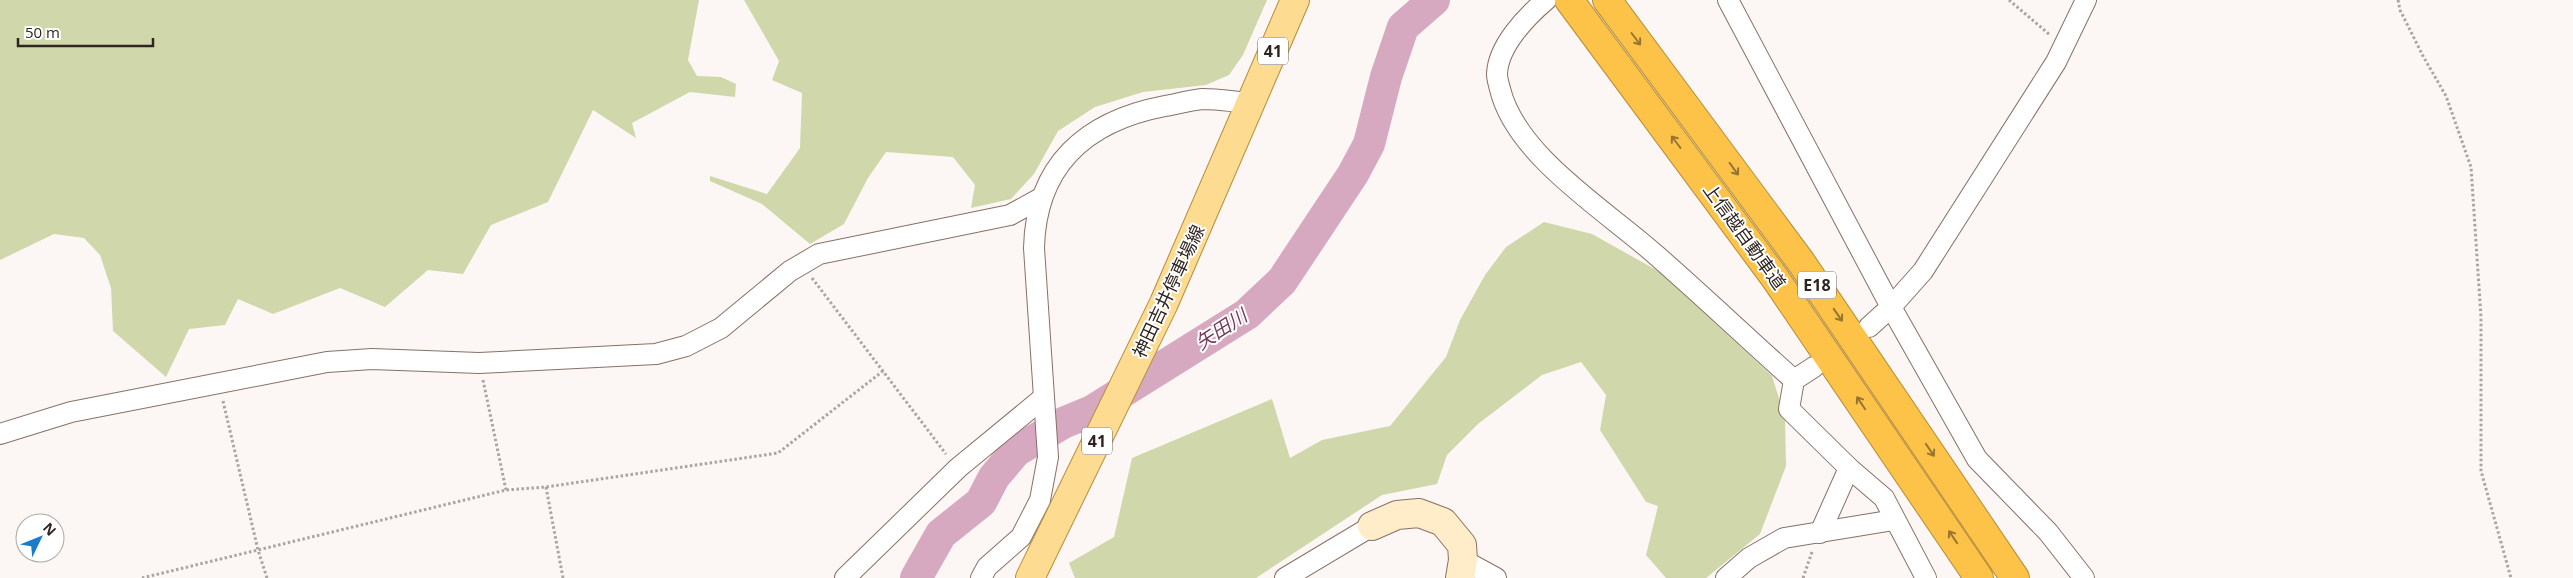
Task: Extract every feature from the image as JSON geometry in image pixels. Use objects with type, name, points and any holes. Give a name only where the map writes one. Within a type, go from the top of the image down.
[{"type":"highway","name":"上信越自動車道","points":[[1606,0],[1801,262],[2015,578]]},
{"type":"highway","name":"上信越自動車道","points":[[1573,6],[1775,278],[1980,578]]},
{"type":"main road","name":"神田吉井停車場線","points":[[1030,578],[1164,303],[1295,0]]},
{"type":"street","points":[[1546,0],[1528,15],[1507,42],[1497,74],[1504,106],[1520,131],[1567,183],[1655,254],[1794,380]]},
{"type":"street","points":[[1728,0],[1891,307],[1977,459],[2048,532],[2084,578]]},
{"type":"street","points":[[1869,327],[1891,307],[1923,271],[2064,46],[2086,0]]},
{"type":"street","points":[[981,578],[986,567],[1021,537],[1040,500],[1048,457],[1034,225],[1048,180],[1060,162],[1092,134],[1115,121],[1140,111],[1202,99],[1252,103]]},
{"type":"street","points":[[0,434],[71,412],[327,362],[372,359],[479,363],[656,354],[686,346],[721,328],[801,264],[819,254],[1010,215],[1041,198]]},
{"type":"street","points":[[1814,367],[1794,380],[1789,409],[1849,468],[1884,498],[1926,578]]},
{"type":"street","points":[[845,578],[958,468],[1044,407]]},
{"type":"street","points":[[1820,533],[1849,468]]},
{"type":"street","points":[[1285,578],[1372,526],[1397,514],[1419,513],[1443,522],[1462,545],[1462,569],[1496,578]]},
{"type":"street","points":[[1726,578],[1749,558],[1784,538],[1894,520]]},
{"type":"path","points":[[2009,0],[2064,46]]},
{"type":"path","points":[[2398,0],[2400,10],[2446,96],[2471,167],[2481,317],[2481,471],[2511,578]]},
{"type":"path","points":[[801,264],[958,468]]},
{"type":"path","points":[[479,363],[506,490]]},
{"type":"path","points":[[142,578],[506,490],[546,487],[778,453],[883,371]]},
{"type":"path","points":[[219,383],[258,550],[267,578]]},
{"type":"path","points":[[546,487],[563,578]]},
{"type":"path","points":[[1803,578],[1820,533]]},
{"type":"green space","points":[[0,0],[699,0],[688,60],[697,76],[721,77],[736,84],[735,97],[690,92],[632,123],[636,138],[593,110],[548,202],[491,225],[463,274],[428,270],[385,307],[340,288],[273,314],[238,299],[225,325],[189,329],[166,377],[113,331],[111,288],[100,255],[84,238],[54,234],[0,260]]},
{"type":"green space","points":[[744,0],[1267,0],[1243,55],[1229,75],[1206,85],[1143,92],[1095,107],[1058,131],[1034,174],[1011,199],[971,208],[975,185],[953,157],[886,152],[868,178],[844,224],[810,244],[762,204],[710,181],[710,176],[767,194],[800,148],[802,93],[772,80],[779,61]]},
{"type":"green space","points":[[1544,222],[1592,234],[1660,272],[1772,376],[1785,417],[1786,466],[1760,534],[1706,578],[1666,578],[1646,555],[1658,506],[1646,502],[1600,430],[1606,395],[1581,362],[1542,375],[1478,424],[1447,455],[1437,484],[1382,495],[1256,578],[1075,578],[1069,563],[1114,537],[1132,458],[1272,399],[1290,458],[1322,440],[1390,426],[1446,357],[1460,320],[1485,275],[1506,247]]},
{"type":"waterway","name":"矢田川","points":[[916,578],[941,534],[981,502],[994,477],[1016,451],[1063,423],[1092,411],[1247,314],[1282,281],[1353,174],[1369,144],[1386,77],[1403,27],[1434,0]]}]
